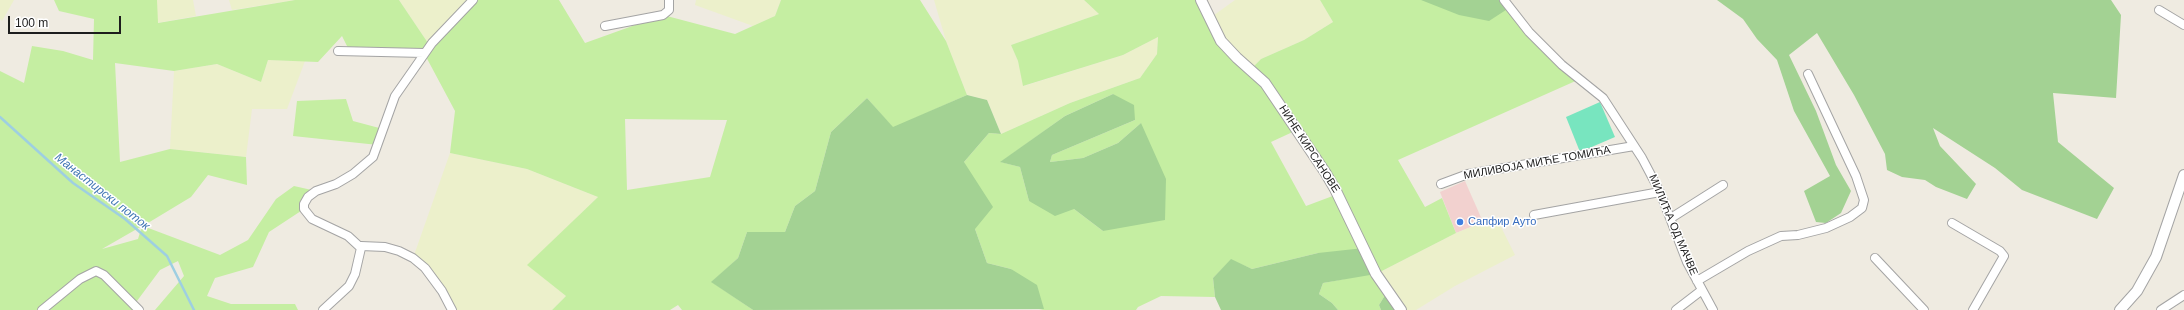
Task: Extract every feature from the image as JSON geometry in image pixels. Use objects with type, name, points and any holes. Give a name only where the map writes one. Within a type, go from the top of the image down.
[{"type":"street","points":[[452,310],[438,285],[425,268],[413,258],[399,251],[385,247],[361,246],[348,236],[312,219],[304,209],[304,204],[308,197],[316,191],[347,177],[373,157],[396,96],[424,53],[445,27],[473,0]]},
{"type":"street","points":[[605,26],[663,15],[669,10],[669,0]]},
{"type":"street","name":"НИНЕ КИРСАНОВЕ","points":[[1201,0],[1221,41],[1241,62],[1265,83],[1325,172],[1335,188],[1376,274],[1401,310]]},
{"type":"street","name":"МИЛИЋА ОД МАЧВЕ","points":[[1504,0],[1529,32],[1562,65],[1600,94],[1634,146],[1660,192],[1687,262],[1713,310]]},
{"type":"street","points":[[2159,10],[2184,25]]},
{"type":"street","points":[[338,51],[424,53]]},
{"type":"street","points":[[1697,281],[1748,251],[1781,236],[1826,228],[1850,217],[1862,208],[1864,200],[1856,176],[1808,74]]},
{"type":"street","name":"МИЛИВОЈА МИЋЕ ТОМИЋА","points":[[1441,184],[1468,174],[1634,146]]},
{"type":"street","points":[[2120,310],[2137,291],[2153,262],[2184,174]]},
{"type":"street","points":[[1671,218],[1723,186]]},
{"type":"street","points":[[1534,215],[1660,192]]},
{"type":"street","points":[[1952,222],[2000,251],[2004,256],[2001,264],[1973,310]]},
{"type":"street","points":[[323,310],[349,286],[355,274],[361,252],[361,246]]},
{"type":"street","points":[[1875,258],[1924,310]]},
{"type":"street","points":[[42,310],[80,279],[96,271],[115,286],[139,310]]},
{"type":"street","points":[[1676,310],[1702,290]]},
{"type":"street","points":[[2161,310],[2184,295]]},
{"type":"shaded area","points":[[1465,181],[1483,222],[1456,233],[1440,192]]},
{"type":"green space","points":[[0,0],[14,0],[2,21],[0,19]]},
{"type":"green space","points":[[54,0],[157,0],[158,23],[295,0],[399,0],[430,46],[473,0],[559,0],[585,43],[663,15],[735,34],[775,16],[781,0],[920,0],[946,41],[967,95],[893,128],[867,98],[831,132],[815,191],[795,206],[785,232],[747,232],[738,258],[712,282],[753,310],[682,310],[678,305],[670,310],[552,310],[566,296],[527,265],[598,197],[527,169],[450,153],[455,111],[424,53],[349,50],[342,36],[318,62],[268,60],[261,82],[217,64],[174,71],[115,63],[120,162],[170,149],[246,157],[247,185],[208,175],[191,197],[143,226],[220,255],[248,240],[276,199],[294,186],[316,191],[304,209],[269,232],[253,267],[215,278],[207,296],[231,304],[295,304],[298,310],[155,310],[184,276],[178,261],[160,270],[134,305],[139,310],[0,310],[0,71],[24,83],[32,46],[63,51],[93,60],[94,19],[59,11]],"holes":[[[625,119],[727,120],[710,177],[627,190]],[[142,226],[138,239],[102,249]]]},
{"type":"green space","points":[[157,0],[193,0],[196,16],[157,23]]},
{"type":"green space","points":[[229,0],[295,0],[232,10]]},
{"type":"green space","points":[[399,0],[473,0],[430,46]]},
{"type":"green space","points":[[696,0],[781,0],[775,16],[753,26],[695,5]]},
{"type":"green space","points":[[934,0],[1084,0],[1099,14],[1011,45],[1018,61],[1024,86],[1123,55],[1158,37],[1157,54],[1140,78],[1070,103],[1001,134],[987,100],[967,95],[946,41]]},
{"type":"green space","points":[[1084,0],[1202,0],[1221,41],[1251,69],[1261,59],[1304,40],[1333,22],[1320,0],[1423,0],[1509,8],[1580,79],[1398,160],[1425,207],[1442,198],[1456,233],[1376,274],[1387,292],[1379,305],[1381,310],[1338,310],[1332,303],[1319,294],[1323,283],[1344,279],[1318,253],[1252,269],[1231,260],[1213,278],[1215,297],[1161,296],[1138,307],[1136,310],[1039,310],[1043,309],[1011,269],[987,263],[975,229],[964,162],[989,133],[1001,134],[1070,103],[1140,78],[1157,54],[1158,37],[1123,55],[1023,86],[1018,61],[1011,45],[1099,14]],"holes":[[[1113,94],[1135,120],[1052,155],[1050,162],[1083,158],[1118,143],[1141,123],[1103,231],[1074,209],[1029,201],[1020,167],[1001,162],[1065,116]],[[1297,130],[1338,194],[1306,206],[1271,142]]]},
{"type":"green space","points":[[1235,0],[1320,0],[1333,22],[1304,40],[1261,59],[1251,69],[1241,62],[1210,18]]},
{"type":"green space","points":[[1421,0],[1504,0],[1509,8],[1489,21],[1459,15]]},
{"type":"green space","points":[[1717,0],[2111,0],[2121,15],[2116,98],[2053,93],[2058,142],[2114,188],[2097,219],[2022,190],[1995,168],[1933,128],[1940,146],[1976,184],[1967,199],[1936,187],[1925,180],[1902,177],[1887,170],[1885,154],[1854,95],[1817,33],[1789,55],[1816,111],[1836,165],[1851,191],[1841,213],[1826,223],[1816,222],[1804,191],[1830,176],[1794,111],[1777,60],[1757,39],[1743,19]]},
{"type":"green space","points":[[268,60],[305,61],[287,109],[252,109],[246,157],[170,149],[174,71],[217,64],[261,82]]},
{"type":"green space","points":[[1113,94],[1134,105],[1135,120],[1052,155],[1050,162],[1083,158],[1118,143],[1141,123],[1166,179],[1165,220],[1103,231],[1074,209],[1055,216],[1029,201],[1020,167],[1000,162],[1065,116]]},
{"type":"green space","points":[[967,95],[987,100],[1001,134],[989,133],[964,162],[993,207],[975,229],[987,263],[1011,269],[1037,285],[1044,309],[753,310],[711,282],[738,258],[747,232],[785,232],[795,206],[815,191],[831,132],[867,98],[893,127]]},
{"type":"green space","points":[[346,99],[353,121],[383,129],[378,145],[293,136],[297,101]]},
{"type":"green space","points":[[1600,102],[1615,137],[1580,152],[1566,117]]},
{"type":"green space","points":[[450,153],[527,169],[598,197],[528,265],[566,296],[552,310],[455,310],[413,258]]},
{"type":"green space","points":[[1496,217],[1515,255],[1455,286],[1416,310],[1401,310],[1376,274],[1456,233]]},
{"type":"green space","points":[[1364,248],[1376,274],[1323,283],[1319,294],[1332,303],[1338,310],[1221,310],[1215,297],[1213,278],[1231,259],[1252,269],[1318,253]]},
{"type":"green space","points":[[1387,292],[1401,310],[1381,310],[1379,305]]},
{"type":"waterway","name":"Манастирски поток","points":[[0,117],[73,183],[125,219],[167,256],[194,310]]},
{"type":"place","name":"Сапфир Ауто","points":[[1460,222]]}]
